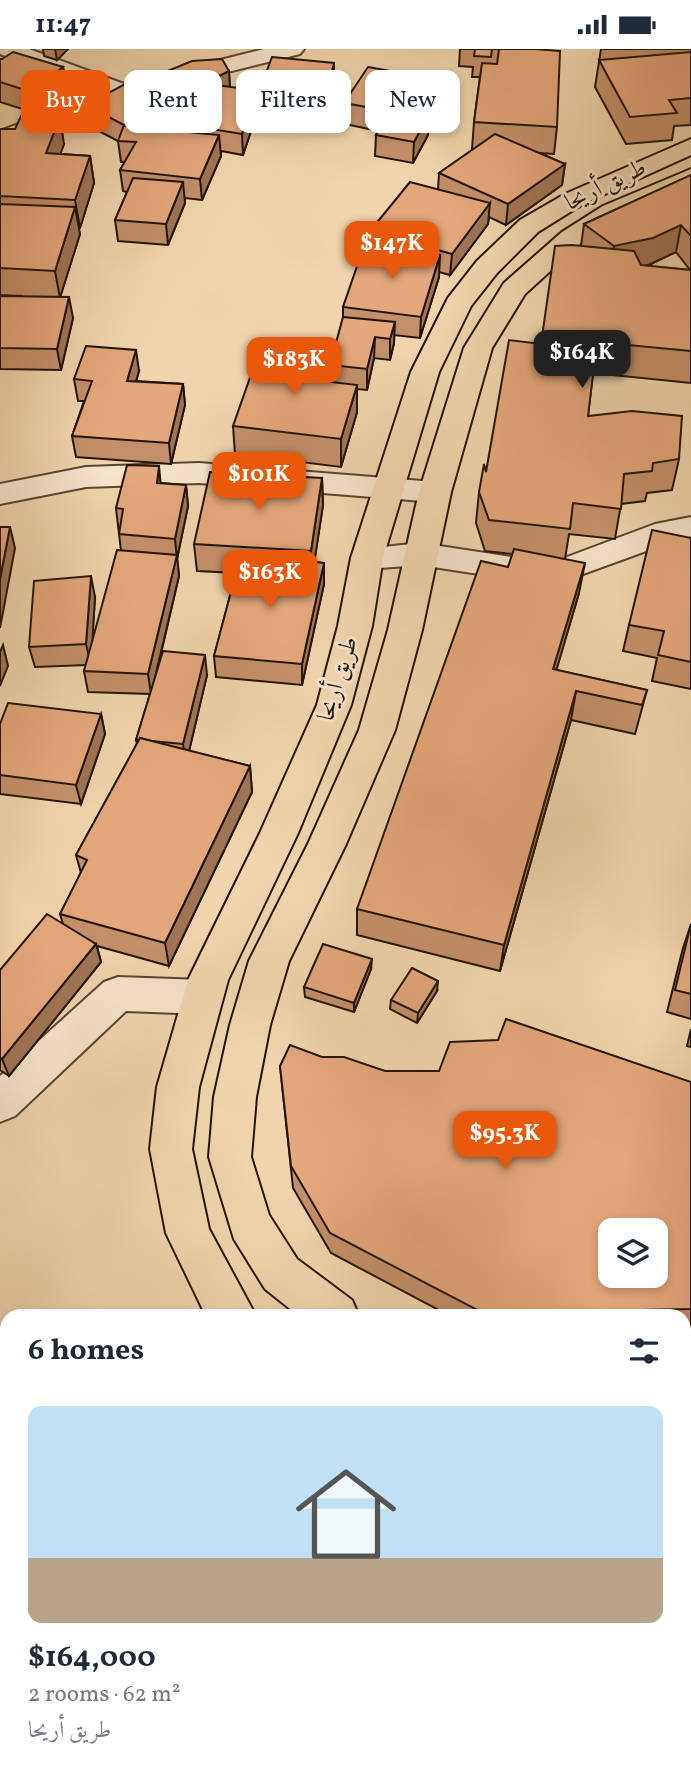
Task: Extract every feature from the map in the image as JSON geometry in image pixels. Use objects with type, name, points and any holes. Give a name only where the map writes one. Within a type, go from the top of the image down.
[{"type":"main road","name":"طريق أريحا","points":[[226,1309],[188,1233],[171,1149],[178,1087],[208,980],[279,833],[334,705],[355,626],[367,558],[425,372],[458,304],[487,267],[529,226],[574,199],[691,146]]},
{"type":"main road","name":"طريق أريحا","points":[[327,1309],[281,1274],[250,1224],[230,1157],[235,1097],[250,1025],[269,961],[327,844],[377,730],[405,630],[435,492],[478,348],[514,289],[571,238],[612,212],[691,177]]},
{"type":"street","points":[[7,49],[124,93]]},
{"type":"street","points":[[201,70],[292,49]]},
{"type":"street","points":[[0,140],[124,93]]},
{"type":"street","points":[[0,494],[86,477],[199,473],[435,492]]},
{"type":"street","points":[[367,558],[420,554],[512,568],[561,571],[667,532],[691,528]]},
{"type":"street","points":[[0,1103],[118,994],[203,997]]},
{"type":"building","points":[[475,49],[492,49],[491,57],[474,56]]},
{"type":"building","points":[[499,49],[560,51],[557,127],[474,122],[482,63],[497,64]]},
{"type":"building","points":[[13,52],[63,67],[59,70],[21,70],[21,89],[0,82],[2,59]]},
{"type":"building","points":[[691,52],[691,98],[669,100],[677,113],[630,117],[599,60]]},
{"type":"building","points":[[272,57],[334,63],[332,70],[267,70]]},
{"type":"building","points":[[222,59],[229,71],[222,74],[222,70],[170,70],[192,61]]},
{"type":"building","points":[[365,72],[365,107],[351,104],[351,92]]},
{"type":"building","points":[[124,85],[124,125],[110,118],[110,92]]},
{"type":"building","points":[[222,86],[236,88],[236,133],[242,134],[222,131]]},
{"type":"building","points":[[21,116],[21,133],[54,133],[46,153],[90,156],[75,200],[0,196],[0,129],[15,129]]},
{"type":"building","points":[[124,125],[124,133],[219,135],[200,179],[120,170],[136,142],[118,141]]},
{"type":"building","points":[[377,133],[419,133],[414,142],[376,135]]},
{"type":"building","points":[[495,134],[565,164],[508,204],[439,173]]},
{"type":"building","points":[[691,175],[691,236],[681,225],[653,238],[614,246],[584,224]]},
{"type":"building","points":[[133,178],[183,182],[166,224],[115,220]]},
{"type":"building","points":[[410,182],[490,203],[452,254],[370,231]]},
{"type":"building","points":[[0,204],[75,207],[55,271],[0,268]]},
{"type":"building","points":[[364,246],[440,255],[421,317],[343,307]]},
{"type":"building","points":[[555,246],[634,251],[641,265],[691,270],[691,351],[597,342],[588,416],[632,411],[682,416],[679,459],[653,463],[652,471],[624,474],[621,509],[573,503],[570,529],[489,520],[479,492],[484,464],[486,472],[509,340],[541,344]]},
{"type":"building","points":[[0,296],[69,297],[57,349],[0,348]]},
{"type":"building","points":[[343,317],[395,322],[390,339],[375,337],[367,369],[330,365]]},
{"type":"building","points":[[86,346],[136,350],[127,381],[183,384],[169,443],[72,436],[92,381],[74,379]]},
{"type":"building","points":[[260,349],[321,356],[314,380],[357,385],[341,439],[233,426]]},
{"type":"building","points":[[127,465],[159,466],[157,483],[186,485],[175,539],[119,534],[123,509],[116,508]]},
{"type":"building","points":[[210,472],[322,478],[311,551],[194,544]]},
{"type":"building","points":[[0,527],[10,527],[0,579]]},
{"type":"building","points":[[652,530],[691,538],[691,662],[658,655],[664,631],[629,625]]},
{"type":"building","points":[[514,549],[585,563],[553,669],[647,690],[642,705],[576,691],[504,945],[357,909],[481,561],[508,567]]},
{"type":"building","points":[[117,550],[177,555],[148,674],[84,671]]},
{"type":"building","points":[[241,554],[324,563],[302,664],[214,656]]},
{"type":"building","points":[[91,576],[86,644],[29,647],[34,581]]},
{"type":"building","points":[[163,651],[205,655],[183,744],[140,738],[136,740]]},
{"type":"building","points":[[8,703],[101,714],[76,785],[0,775],[0,724]]},
{"type":"building","points":[[140,738],[250,766],[165,943],[60,914],[87,860],[76,855]]},
{"type":"building","points":[[47,914],[96,944],[2,1059],[0,970]]},
{"type":"building","points":[[691,924],[691,994],[675,990]]},
{"type":"building","points":[[323,944],[372,959],[354,1003],[304,987]]},
{"type":"building","points":[[412,968],[438,981],[418,1013],[391,1000]]},
{"type":"building","points":[[506,1019],[691,1082],[691,1309],[475,1309],[330,1233],[291,1166],[280,1066],[290,1045],[322,1057],[344,1057],[385,1071],[439,1071],[450,1042],[498,1040]]}]
